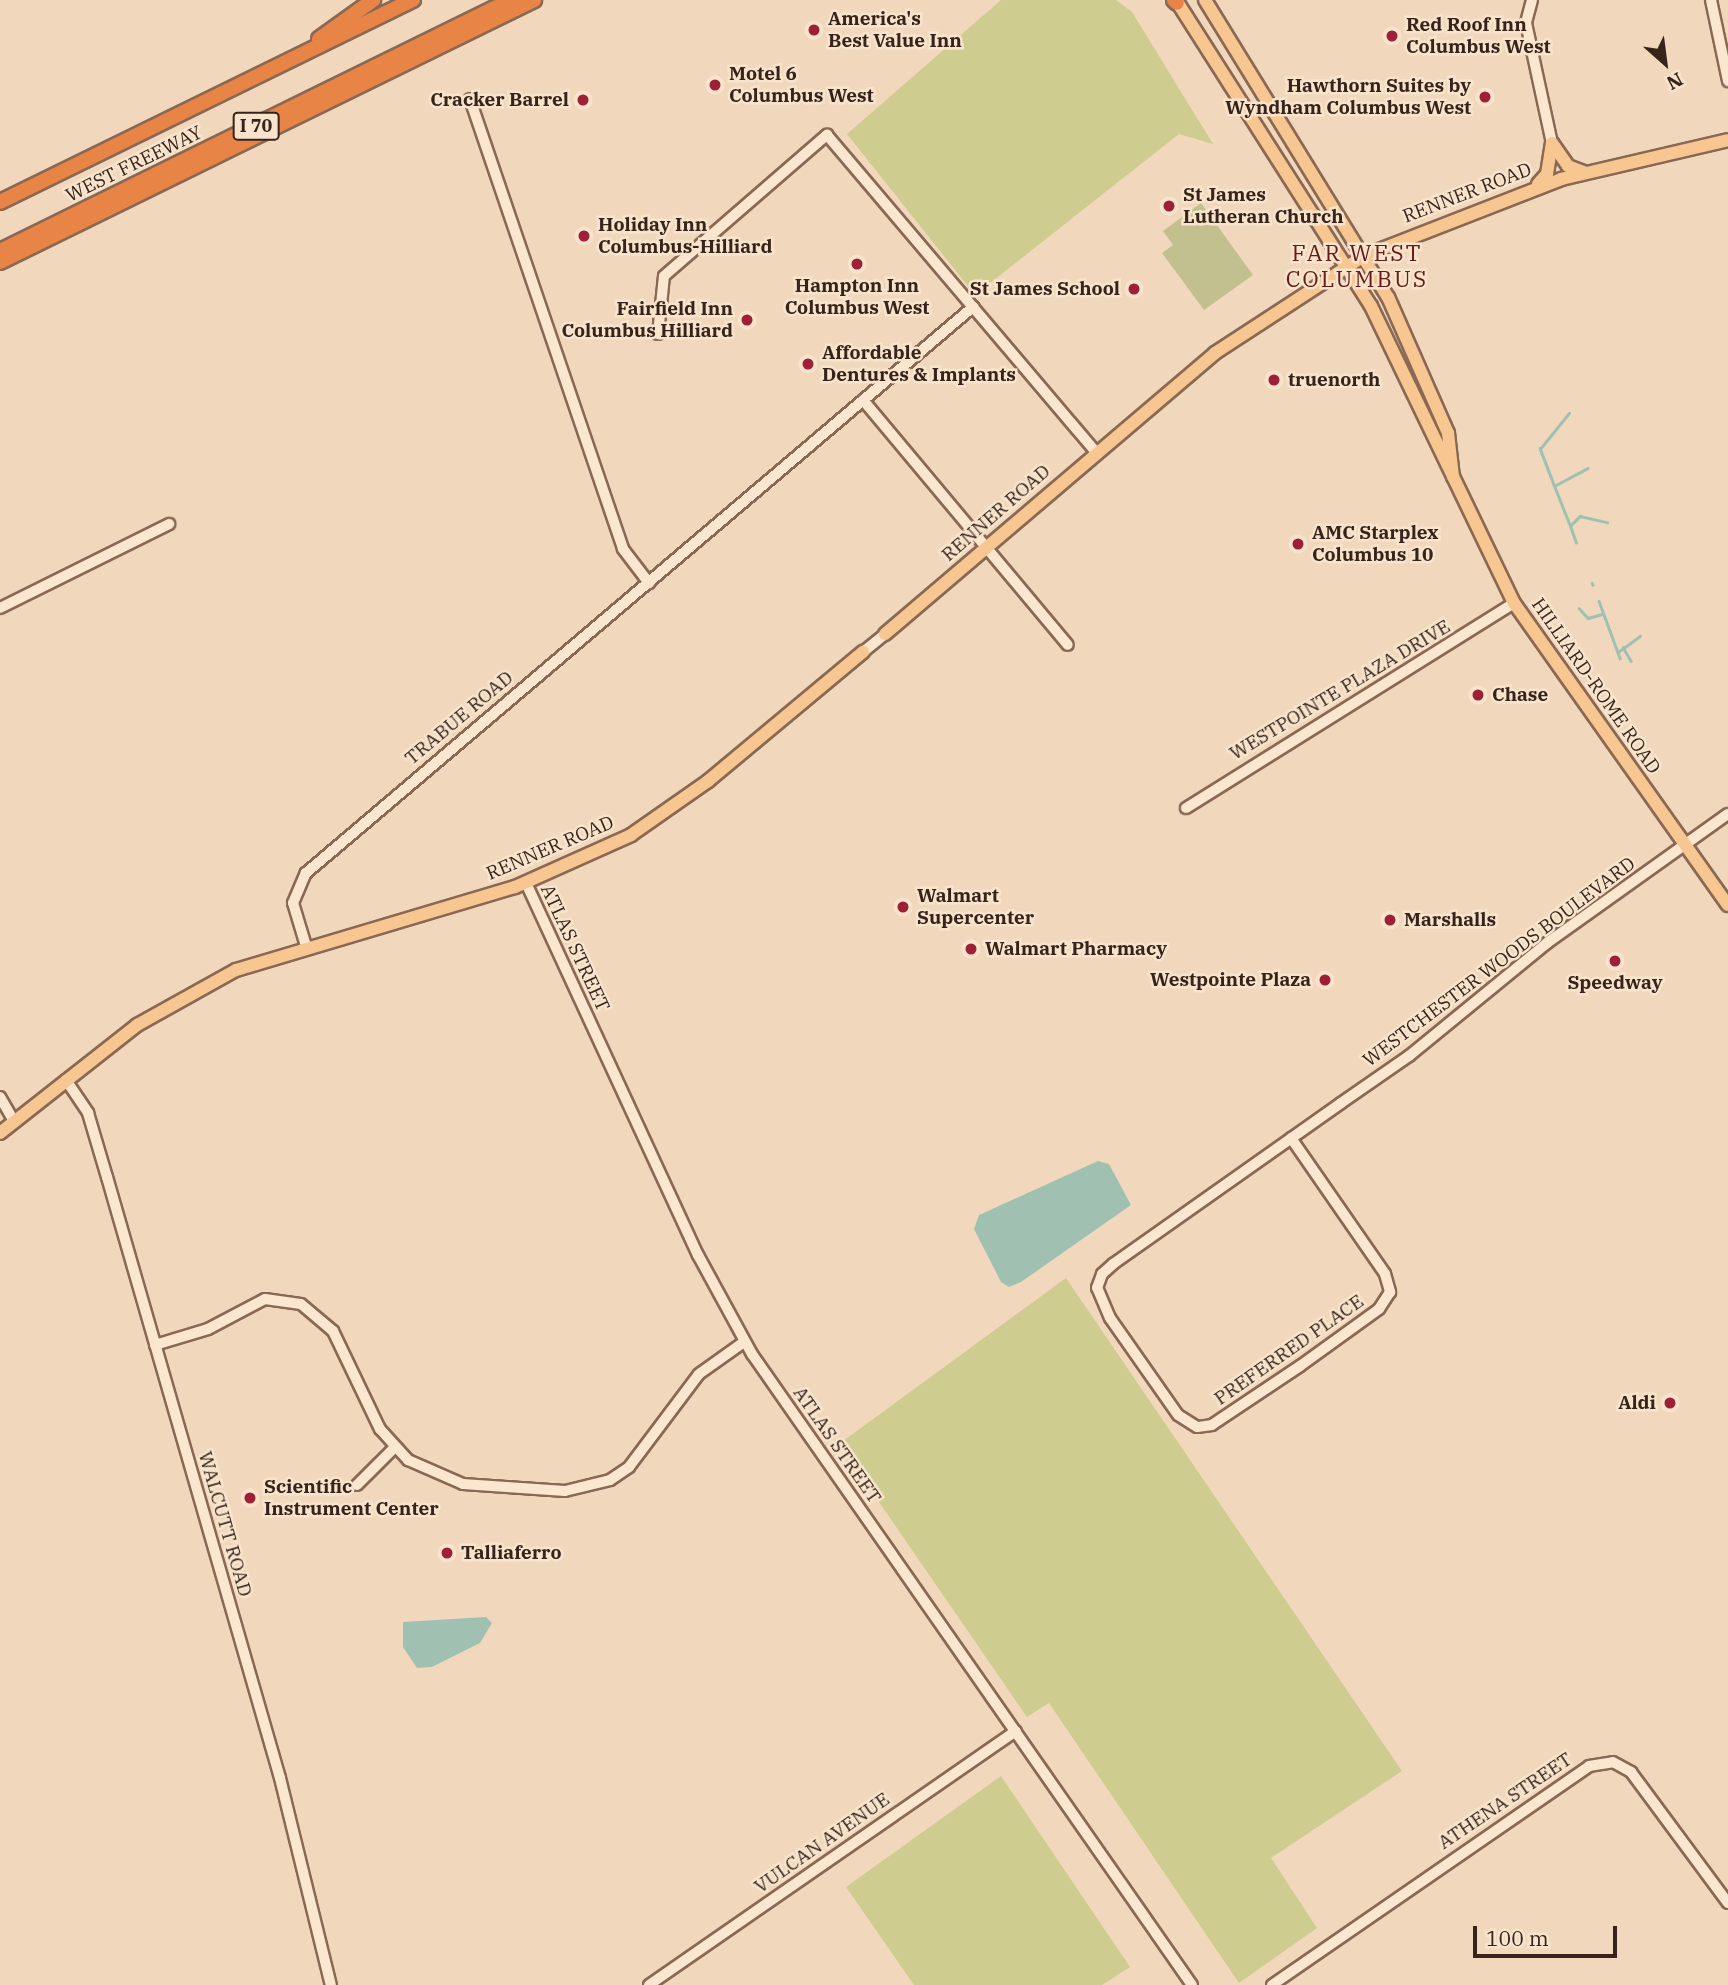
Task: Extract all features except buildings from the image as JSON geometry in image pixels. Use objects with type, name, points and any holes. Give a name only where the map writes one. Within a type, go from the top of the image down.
[{"type":"highway","points":[[295,57],[373,0]]},
{"type":"highway","name":"WEST FREEWAY","points":[[0,202],[413,0]]},
{"type":"highway","name":"WEST FREEWAY","points":[[0,251],[512,0]]},
{"type":"highway","points":[[0,262],[534,0]]},
{"type":"main road","name":"HILLIARD-ROME ROAD","points":[[1205,0],[1364,256],[1434,396],[1454,453],[1453,477]]},
{"type":"main road","name":"HILLIARD-ROME ROAD","points":[[1176,1],[1346,267],[1404,367],[1514,603],[1728,905]]},
{"type":"main road","name":"RENNER ROAD","points":[[886,634],[1215,353],[1364,256],[1535,187],[1584,172],[1728,140]]},
{"type":"main road","points":[[1552,143],[1568,166],[1584,172]]},
{"type":"main road","points":[[1535,187],[1547,174],[1552,143]]},
{"type":"main road","name":"RENNER ROAD","points":[[306,946],[526,883],[660,817],[863,652]]},
{"type":"main road","points":[[0,1133],[66,1080],[186,995],[306,946]]},
{"type":"street","points":[[1532,0],[1526,23],[1552,143]]},
{"type":"street","points":[[1711,0],[1728,81]]},
{"type":"street","points":[[470,99],[623,548],[649,583]]},
{"type":"street","points":[[658,334],[664,276],[827,135],[1096,452]]},
{"type":"street","name":"TRABUE ROAD","points":[[306,946],[293,904],[306,873],[973,307]]},
{"type":"street","points":[[863,400],[1068,645]]},
{"type":"street","points":[[0,608],[169,524]]},
{"type":"street","name":"WESTPOINTE PLAZA DRIVE","points":[[1186,808],[1514,603]]},
{"type":"street","name":"RENNER ROAD","points":[[863,652],[886,634]]},
{"type":"street","name":"WESTCHESTER WOODS BOULEVARD","points":[[1291,1139],[1465,1016],[1547,943],[1728,814]]},
{"type":"street","name":"ATLAS STREET","points":[[526,883],[744,1342],[1192,1985]]},
{"type":"street","name":"WALCUTT ROAD","points":[[66,1080],[88,1113],[155,1345],[331,1985]]},
{"type":"street","points":[[0,1097],[14,1121]]},
{"type":"street","name":"PREFERRED PLACE","points":[[1291,1139],[1385,1274],[1390,1292],[1379,1309],[1300,1366],[1212,1425],[1197,1427],[1170,1404],[1110,1318],[1097,1287],[1113,1264],[1291,1139]]},
{"type":"street","points":[[155,1345],[208,1329],[265,1298],[301,1304],[333,1331],[394,1448],[437,1478],[463,1483],[588,1488],[629,1466],[698,1374],[744,1342]]},
{"type":"street","points":[[357,1485],[394,1448]]},
{"type":"street","name":"VULCAN AVENUE","points":[[649,1985],[1016,1731]]},
{"type":"street","name":"ATHENA STREET","points":[[1272,1985],[1589,1766],[1614,1762],[1631,1772],[1728,1903]]},
{"type":"shaded area","points":[[1001,0],[1116,0],[1132,12],[1213,144],[1179,134],[975,295],[847,134]]},
{"type":"shaded area","points":[[1201,203],[1253,275],[1204,310],[1162,253],[1173,245],[1163,231]]},
{"type":"shaded area","points":[[1098,1161],[1109,1164],[1131,1205],[1021,1282],[1009,1287],[1001,1282],[974,1229],[979,1215]]},
{"type":"shaded area","points":[[1066,1278],[1402,1771],[1271,1858],[1317,1928],[1239,1983],[1049,1703],[1027,1717],[839,1444]]},
{"type":"shaded area","points":[[486,1617],[492,1623],[480,1643],[432,1667],[417,1668],[403,1647],[403,1622]]},
{"type":"shaded area","points":[[1001,1776],[1130,1967],[1102,1985],[914,1985],[846,1887]]},
{"type":"waterway","points":[[1554,486],[1540,449],[1569,413]]},
{"type":"waterway","points":[[1570,526],[1554,486],[1588,468]]},
{"type":"waterway","points":[[1576,543],[1570,526],[1580,516],[1607,522]]},
{"type":"waterway","points":[[1599,601],[1620,658]]},
{"type":"waterway","points":[[1579,608],[1588,618],[1602,614]]},
{"type":"waterway","points":[[1618,652],[1640,636]]},
{"type":"waterway","points":[[1623,647],[1631,661]]},
{"type":"place","name":"America's Best Value Inn","points":[[814,30]]},
{"type":"place","name":"Red Roof Inn Columbus West","points":[[1392,36]]},
{"type":"place","name":"Motel 6 Columbus West","points":[[715,85]]},
{"type":"place","name":"Hawthorn Suites by Wyndham Columbus West","points":[[1485,97]]},
{"type":"place","name":"Cracker Barrel","points":[[583,100]]},
{"type":"place","name":"St James Lutheran Church","points":[[1169,206]]},
{"type":"place","name":"Holiday Inn Columbus-Hilliard","points":[[584,236]]},
{"type":"place","name":"Hampton Inn Columbus West","points":[[857,264]]},
{"type":"place","name":"St James School","points":[[1134,289]]},
{"type":"place","name":"Fairfield Inn Columbus Hilliard","points":[[747,320]]},
{"type":"place","name":"Affordable Dentures & Implants","points":[[808,364]]},
{"type":"place","name":"truenorth","points":[[1274,380]]},
{"type":"place","name":"AMC Starplex Columbus 10","points":[[1298,544]]},
{"type":"place","name":"Chase","points":[[1478,695]]},
{"type":"place","name":"Walmart Supercenter","points":[[903,907]]},
{"type":"place","name":"Marshalls","points":[[1390,920]]},
{"type":"place","name":"Walmart Pharmacy","points":[[971,949]]},
{"type":"place","name":"Speedway","points":[[1615,961]]},
{"type":"place","name":"Westpointe Plaza","points":[[1325,980]]},
{"type":"place","name":"Aldi","points":[[1670,1403]]},
{"type":"place","name":"Scientific Instrument Center","points":[[250,1498]]},
{"type":"place","name":"Talliaferro","points":[[447,1553]]},
{"type":"district","name":"FAR WEST COLUMBUS","points":[[1357,265]]}]
